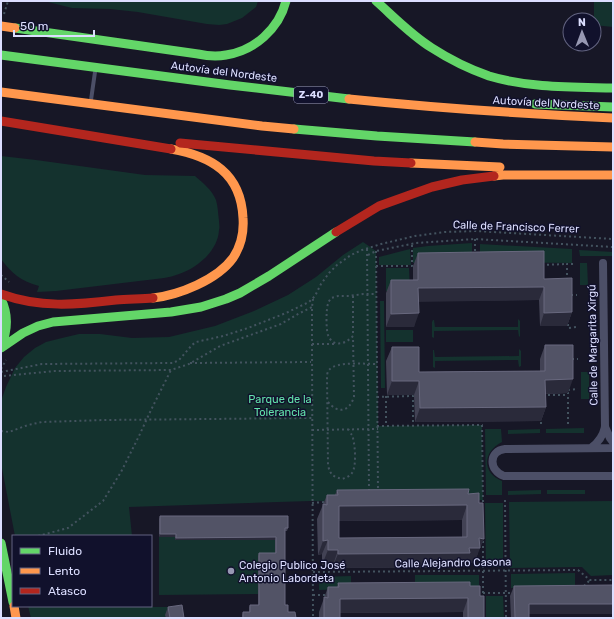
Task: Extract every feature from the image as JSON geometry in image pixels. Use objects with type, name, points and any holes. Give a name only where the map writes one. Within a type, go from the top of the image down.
[{"type":"main road","points":[[1,26],[216,56],[238,52],[260,40],[277,22],[286,1]]},
{"type":"main road","points":[[376,1],[432,48],[456,62],[478,72],[521,83],[572,87],[613,88]]},
{"type":"main road","name":"Autovía del Nordeste","points":[[1,55],[267,90],[380,102],[503,113],[613,118]]},
{"type":"main road","points":[[4,92],[262,126],[377,136],[503,144],[613,147]]},
{"type":"main road","points":[[380,102],[504,103]]},
{"type":"main road","points":[[527,104],[613,107]]},
{"type":"main road","points":[[1,294],[34,303],[48,304],[81,303],[160,296],[180,292],[214,277],[227,265],[242,242],[244,232],[244,219],[239,193],[226,173],[217,165],[202,157],[182,151],[2,121]]},
{"type":"main road","points":[[87,134],[374,161],[568,169],[613,174]]},
{"type":"main road","points":[[569,146],[613,155]]},
{"type":"main road","points":[[1,348],[23,333],[38,326],[53,322],[171,312],[200,307],[226,299],[240,293],[269,276],[337,231],[379,206],[432,187],[462,180],[503,175],[613,174]]},
{"type":"main road","points":[[1,299],[7,314],[8,326],[6,338],[1,348]]},
{"type":"main road","points":[[1,543],[12,597]]},
{"type":"main road","points":[[14,607],[16,618]]},
{"type":"street","name":"Calle de Margarita Xirgú","points":[[591,448],[599,442],[605,427],[603,263]]},
{"type":"street","name":"Calle de Margarita Xirgú","points":[[605,427],[613,442]]},
{"type":"street","points":[[613,448],[501,450],[496,452],[494,455],[493,465],[494,470],[504,476],[613,476]]},
{"type":"lane","points":[[91,104],[96,67]]},
{"type":"path","name":"Calle de Francisco Ferrer","points":[[313,299],[324,279],[343,260],[351,255],[367,248],[415,236],[445,232],[476,231],[613,239]]},
{"type":"path","name":"Calle de Francisco Ferrer","points":[[367,255],[376,251],[412,243],[475,239],[613,247]]},
{"type":"path","points":[[475,239],[475,259]]},
{"type":"path","points":[[376,266],[412,266],[412,243]]},
{"type":"path","points":[[367,248],[369,495]]},
{"type":"path","points":[[376,251],[378,494]]},
{"type":"path","points":[[567,264],[567,283]]},
{"type":"path","points":[[540,265],[576,264]]},
{"type":"path","points":[[340,344],[334,342],[328,336],[327,332],[328,304],[331,298],[338,296],[376,294]]},
{"type":"path","points":[[567,296],[577,295]]},
{"type":"path","points":[[327,401],[336,409],[341,410],[347,408],[351,404],[354,397],[353,296]]},
{"type":"path","points":[[313,299],[313,618]]},
{"type":"path","points":[[1,372],[29,366],[48,364],[173,363],[179,360],[196,342],[230,334],[259,324],[286,313],[313,299]]},
{"type":"path","points":[[4,376],[55,371],[171,370],[189,364],[220,346],[274,327],[312,307]]},
{"type":"path","points":[[568,321],[568,328],[577,327]]},
{"type":"path","points":[[312,344],[340,344],[350,340],[353,336]]},
{"type":"path","points":[[568,359],[578,359]]},
{"type":"path","points":[[189,364],[312,362]]},
{"type":"path","points":[[348,430],[352,434],[354,443],[355,465],[351,474],[342,479],[331,474],[328,466],[328,370],[333,366],[341,364],[377,364]]},
{"type":"path","points":[[42,535],[68,528],[103,501],[121,472],[171,370]]},
{"type":"path","points":[[568,424],[568,390],[578,390]]},
{"type":"path","points":[[541,395],[568,395]]},
{"type":"path","points":[[377,396],[413,396],[413,426]]},
{"type":"path","points":[[386,396],[386,426]]},
{"type":"path","points":[[541,417],[541,425]]},
{"type":"path","points":[[1,431],[9,432],[42,422],[312,418]]},
{"type":"path","points":[[378,426],[482,425],[483,508]]},
{"type":"path","points":[[312,430],[378,429]]},
{"type":"path","points":[[505,500],[506,618]]},
{"type":"path","points":[[312,503],[327,502]]},
{"type":"path","points":[[483,531],[483,600]]},
{"type":"path","name":"Calle Alejandro Casona","points":[[313,572],[578,570],[590,580]]},
{"type":"path","points":[[582,588],[590,580],[613,580]]},
{"type":"path","points":[[475,594],[514,593]]},
{"type":"path","points":[[313,595],[328,595]]},
{"type":"green space","points":[[44,1],[258,1],[256,7],[242,18],[227,24],[219,25],[138,12],[110,9],[72,8]]},
{"type":"green space","points":[[594,1],[613,1],[613,27],[602,26],[602,12],[594,12]]},
{"type":"green space","points":[[1,156],[145,175],[195,176],[210,190],[216,200],[219,227],[218,238],[211,252],[205,258],[193,268],[175,275],[164,278],[37,292],[39,286],[27,282],[17,276],[1,259]]},
{"type":"green space","name":"Parque de la Tolerancia","points":[[363,242],[376,251],[378,426],[482,425],[483,500],[310,501],[129,507],[132,535],[15,535],[1,463],[1,401],[15,368],[24,357],[35,348],[46,342],[79,334],[100,334],[132,338],[169,337],[215,326],[254,311],[288,295],[316,277],[343,255]]},
{"type":"green space","points":[[472,243],[472,262],[413,263],[413,248]]},
{"type":"green space","points":[[480,244],[572,249],[572,263],[480,262]]},
{"type":"green space","points":[[410,249],[411,265],[379,265],[379,257]]},
{"type":"green space","points":[[579,250],[613,252],[613,256],[580,256]]},
{"type":"green space","points":[[580,263],[587,263],[588,285],[580,285]]},
{"type":"green space","points":[[386,268],[409,268],[410,291],[386,291]]},
{"type":"green space","points":[[380,301],[384,301],[385,388],[381,388]]},
{"type":"green space","points":[[518,319],[520,321],[519,337],[518,330],[434,331],[434,338],[432,337],[433,320],[435,327],[518,327]]},
{"type":"green space","points":[[386,330],[413,330],[413,342],[386,342]]},
{"type":"green space","points":[[519,349],[521,351],[521,366],[519,367],[518,360],[435,361],[435,368],[433,367],[433,350],[435,357],[519,356]]},
{"type":"green space","points":[[581,372],[589,372],[589,399],[581,399]]},
{"type":"green space","points":[[584,428],[584,433],[546,433],[546,429]]},
{"type":"green space","points":[[485,429],[501,429],[502,442],[495,446],[491,451],[487,462],[491,473],[502,481],[502,495],[486,495]]},
{"type":"green space","points":[[540,429],[540,433],[508,434],[508,430]]},
{"type":"green space","points":[[541,490],[541,494],[508,495],[508,491]]},
{"type":"green space","points":[[547,490],[585,490],[585,494],[547,494]]},
{"type":"green space","points":[[613,501],[613,575],[591,576],[582,567],[510,568],[509,502]]},
{"type":"green space","points":[[485,503],[503,503],[503,567],[486,567]]},
{"type":"green space","points":[[159,537],[175,537],[175,540],[275,540],[275,556],[258,594],[159,595]]},
{"type":"green space","points":[[575,573],[575,587],[511,588],[511,574]]},
{"type":"green space","points":[[415,575],[479,575],[479,588],[415,589]]},
{"type":"green space","points":[[351,576],[351,589],[319,590],[319,577]]},
{"type":"green space","points":[[486,596],[503,596],[504,618],[486,618]]},
{"type":"green space","points":[[28,607],[182,607],[184,618],[31,618]]},
{"type":"building","points":[[544,251],[544,279],[572,278],[572,312],[544,313],[544,287],[418,288],[419,313],[391,314],[391,280],[418,280],[418,253]]},
{"type":"building","points":[[545,345],[573,345],[573,379],[545,380],[546,407],[420,408],[419,381],[392,381],[392,347],[419,347],[419,372],[545,371]]},
{"type":"building","points":[[469,489],[468,494],[479,493],[479,503],[483,503],[484,539],[479,538],[480,548],[469,548],[470,553],[338,554],[338,550],[328,550],[328,540],[323,541],[323,504],[327,505],[327,495],[338,495],[337,490]],"holes":[[[467,505],[467,537],[339,538],[339,506]]]},
{"type":"building","points":[[160,516],[288,516],[288,528],[285,528],[285,605],[288,605],[288,612],[295,612],[296,618],[243,618],[243,612],[250,612],[250,605],[259,605],[259,553],[276,553],[276,537],[176,538],[176,534],[160,534]]},
{"type":"building","points":[[470,582],[470,586],[480,586],[480,596],[484,596],[484,618],[468,618],[468,598],[340,599],[340,618],[324,618],[324,597],[328,598],[328,587],[339,587],[338,583]]},
{"type":"building","points":[[613,585],[613,604],[529,604],[529,618],[515,618],[514,586]]},
{"type":"building","points":[[182,605],[184,618],[170,618],[168,607]]},
{"type":"traffic: fast","points":[[15,28],[205,55],[222,56],[246,49],[264,37],[278,21],[286,1]]},
{"type":"traffic: fast","points":[[376,1],[424,43],[452,60],[489,76],[535,85],[613,88]]},
{"type":"traffic: fast","points":[[1,55],[349,99]]},
{"type":"traffic: fast","points":[[535,104],[613,107]]},
{"type":"traffic: fast","points":[[294,129],[475,142]]},
{"type":"traffic: fast","points":[[1,348],[23,333],[38,326],[53,322],[171,312],[201,307],[226,299],[240,293],[269,276],[336,232]]},
{"type":"traffic: fast","points":[[1,299],[4,305],[7,323],[1,347]]},
{"type":"traffic: fast","points":[[1,543],[12,597]]},
{"type":"traffic: slow","points":[[1,26],[15,28]]},
{"type":"traffic: slow","points":[[1,92],[294,129]]},
{"type":"traffic: slow","points":[[349,99],[547,115],[613,118]]},
{"type":"traffic: slow","points":[[475,142],[613,147]]},
{"type":"traffic: slow","points":[[153,298],[174,294],[208,280],[226,266],[233,258],[240,244],[243,228],[241,202],[237,189],[230,178],[221,169],[199,156],[171,149]]},
{"type":"traffic: slow","points":[[411,163],[500,167]]},
{"type":"traffic: slow","points":[[494,176],[613,175]]},
{"type":"traffic: slow","points":[[14,607],[16,618]]},
{"type":"traffic: jam","points":[[1,121],[171,149]]},
{"type":"traffic: jam","points":[[180,143],[411,163]]},
{"type":"traffic: jam","points":[[336,232],[379,206],[432,187],[462,180],[494,176]]},
{"type":"traffic: jam","points":[[1,294],[30,302],[58,304],[153,298]]},
{"type":"place","name":"Colegio Publico José Antonio Labordeta","points":[[231,571]]}]
